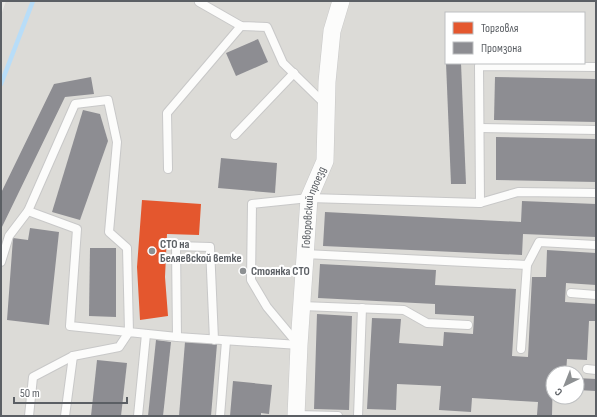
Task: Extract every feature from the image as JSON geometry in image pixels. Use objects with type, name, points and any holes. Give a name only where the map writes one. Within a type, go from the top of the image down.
[{"type":"street","name":"Говоровский проезд","points":[[296,415],[309,198],[325,161],[327,82],[332,31],[341,1]]},
{"type":"lane","points":[[199,2],[241,26],[267,27],[283,63],[326,105]]},
{"type":"lane","points":[[168,169],[167,113],[241,26]]},
{"type":"lane","points":[[480,203],[479,66],[596,66]]},
{"type":"lane","points":[[235,135],[294,73]]},
{"type":"lane","points":[[1,262],[9,236],[28,211],[75,104],[108,100],[117,142],[109,232],[127,248],[129,332],[119,347],[73,356],[33,377],[29,416]]},
{"type":"lane","points":[[480,128],[596,130]]},
{"type":"lane","points":[[299,345],[266,307],[251,280],[252,204],[309,198],[480,203],[518,192],[596,193]]},
{"type":"lane","points":[[28,211],[77,229],[70,326],[177,337],[299,345]]},
{"type":"lane","points":[[520,349],[527,265],[539,242],[596,245]]},
{"type":"lane","points":[[177,337],[176,246],[210,247],[214,340]]},
{"type":"lane","points":[[305,254],[527,265]]},
{"type":"lane","points":[[571,293],[596,295]]},
{"type":"lane","points":[[302,306],[404,310],[427,323],[468,325]]},
{"type":"lane","points":[[358,416],[362,308]]},
{"type":"lane","points":[[138,416],[146,334]]},
{"type":"lane","points":[[220,416],[226,341]]},
{"type":"lane","points":[[65,416],[73,356]]},
{"type":"lane","points":[[586,369],[596,370]]},
{"type":"lane","points":[[296,415],[338,416]]},
{"type":"shaded area","points":[[6,1],[596,1],[596,416],[1,416],[1,15]]},
{"type":"building: Торговля","name":"СТО на Беляевской ветке","points":[[142,200],[201,204],[199,235],[167,234],[165,277],[168,316],[140,320],[137,267]]},
{"type":"building: Промзона","points":[[258,39],[268,62],[236,76],[226,53]]},
{"type":"building: Промзона","points":[[446,64],[461,64],[466,184],[451,184]]},
{"type":"building: Промзона","points":[[91,77],[94,94],[65,97],[1,229],[1,193],[54,84]]},
{"type":"building: Промзона","points":[[495,77],[596,79],[596,122],[494,120]]},
{"type":"building: Промзона","points":[[83,110],[100,114],[108,141],[80,220],[52,212]]},
{"type":"building: Промзона","points":[[496,137],[596,139],[596,182],[496,180]]},
{"type":"building: Промзона","points":[[221,158],[277,163],[275,193],[218,188]]},
{"type":"building: Промзона","points":[[522,201],[596,204],[596,237],[523,234],[522,255],[323,246],[325,212],[521,222]]},
{"type":"building: Промзона","points":[[30,228],[59,232],[49,325],[7,320],[13,238],[28,240]]},
{"type":"building: Промзона","points":[[90,248],[116,248],[116,317],[89,316]]},
{"type":"building: Промзона","points":[[547,250],[596,253],[596,285],[566,283],[565,302],[596,304],[596,321],[589,321],[587,360],[567,359],[567,365],[545,365],[545,405],[552,405],[552,415],[537,415],[538,402],[472,398],[471,412],[439,410],[441,386],[397,384],[396,410],[367,409],[372,318],[401,319],[399,343],[443,346],[444,332],[473,334],[474,316],[435,314],[435,304],[318,298],[320,264],[436,270],[435,285],[516,289],[512,356],[528,357],[532,277],[546,277]]},
{"type":"building: Промзона","points":[[317,314],[352,316],[349,410],[314,409]]},
{"type":"building: Промзона","points":[[156,340],[171,342],[163,416],[148,416]]},
{"type":"building: Промзона","points":[[185,342],[217,344],[211,416],[179,416]]},
{"type":"building: Промзона","points":[[97,360],[127,363],[121,416],[91,416]]},
{"type":"building: Промзона","points":[[585,378],[596,379],[596,391],[585,390]]},
{"type":"building: Промзона","points":[[233,381],[272,385],[269,414],[261,413],[261,416],[230,416]]},
{"type":"waterway","points":[[1,84],[33,1]]},
{"type":"place","name":"СТО на Беляевской ветке","points":[[152,251]]},
{"type":"place","name":"Стоянка СТО","points":[[243,271]]}]
